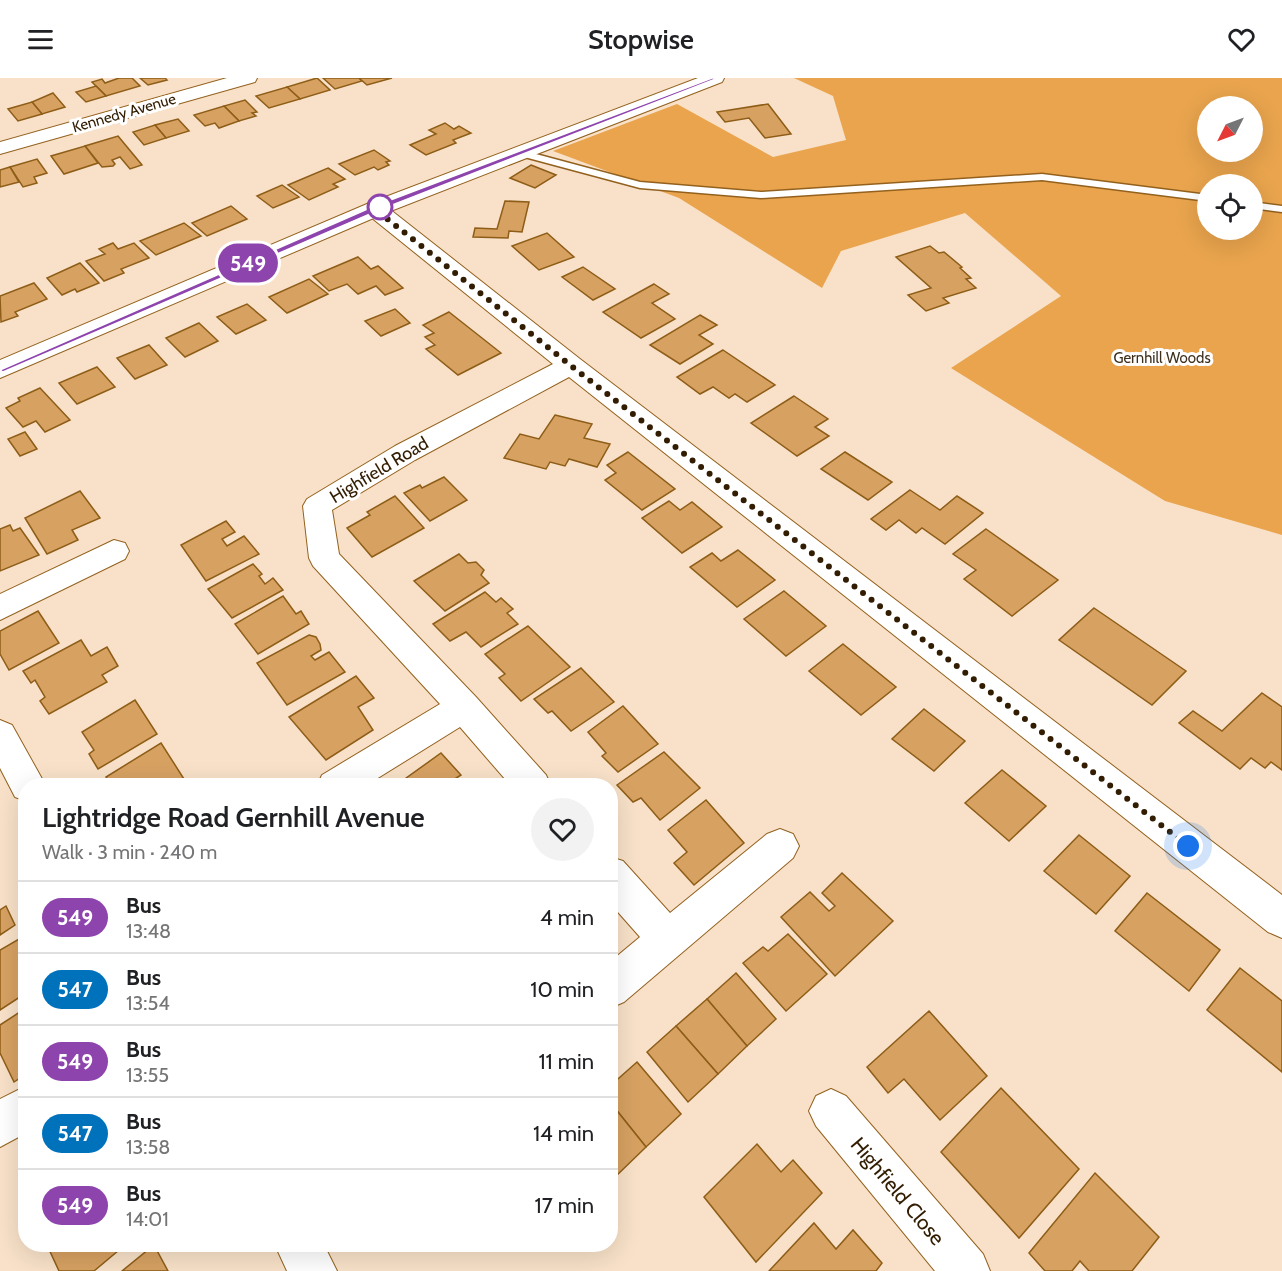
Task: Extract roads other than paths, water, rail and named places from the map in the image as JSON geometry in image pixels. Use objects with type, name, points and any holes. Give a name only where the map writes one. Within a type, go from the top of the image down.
[{"type":"street","name":"Kennedy Avenue","points":[[0,148],[248,78]]},
{"type":"street","points":[[0,370],[375,209],[715,78]]},
{"type":"street","points":[[375,209],[570,365],[1282,919]]},
{"type":"street","name":"Highfield Road","points":[[526,778],[464,706],[324,558],[317,507],[405,453],[570,365]]},
{"type":"street","points":[[0,608],[114,551]]},
{"type":"street","points":[[348,778],[464,706]]},
{"type":"street","points":[[0,735],[24,778]]},
{"type":"street","points":[[618,981],[780,846]]},
{"type":"street","points":[[618,883],[668,940]]},
{"type":"street","name":"Highfield Close","points":[[831,1111],[966,1271]]},
{"type":"street","points":[[0,1125],[18,1113]]},
{"type":"street","points":[[302,1252],[313,1271]]},
{"type":"lane","points":[[521,153],[640,185],[761,195],[1042,177],[1197,197]]},
{"type":"lane","points":[[1263,206],[1282,209]]},
{"type":"park label","name":"Gernhill Woods","points":[[1162,358]]}]
